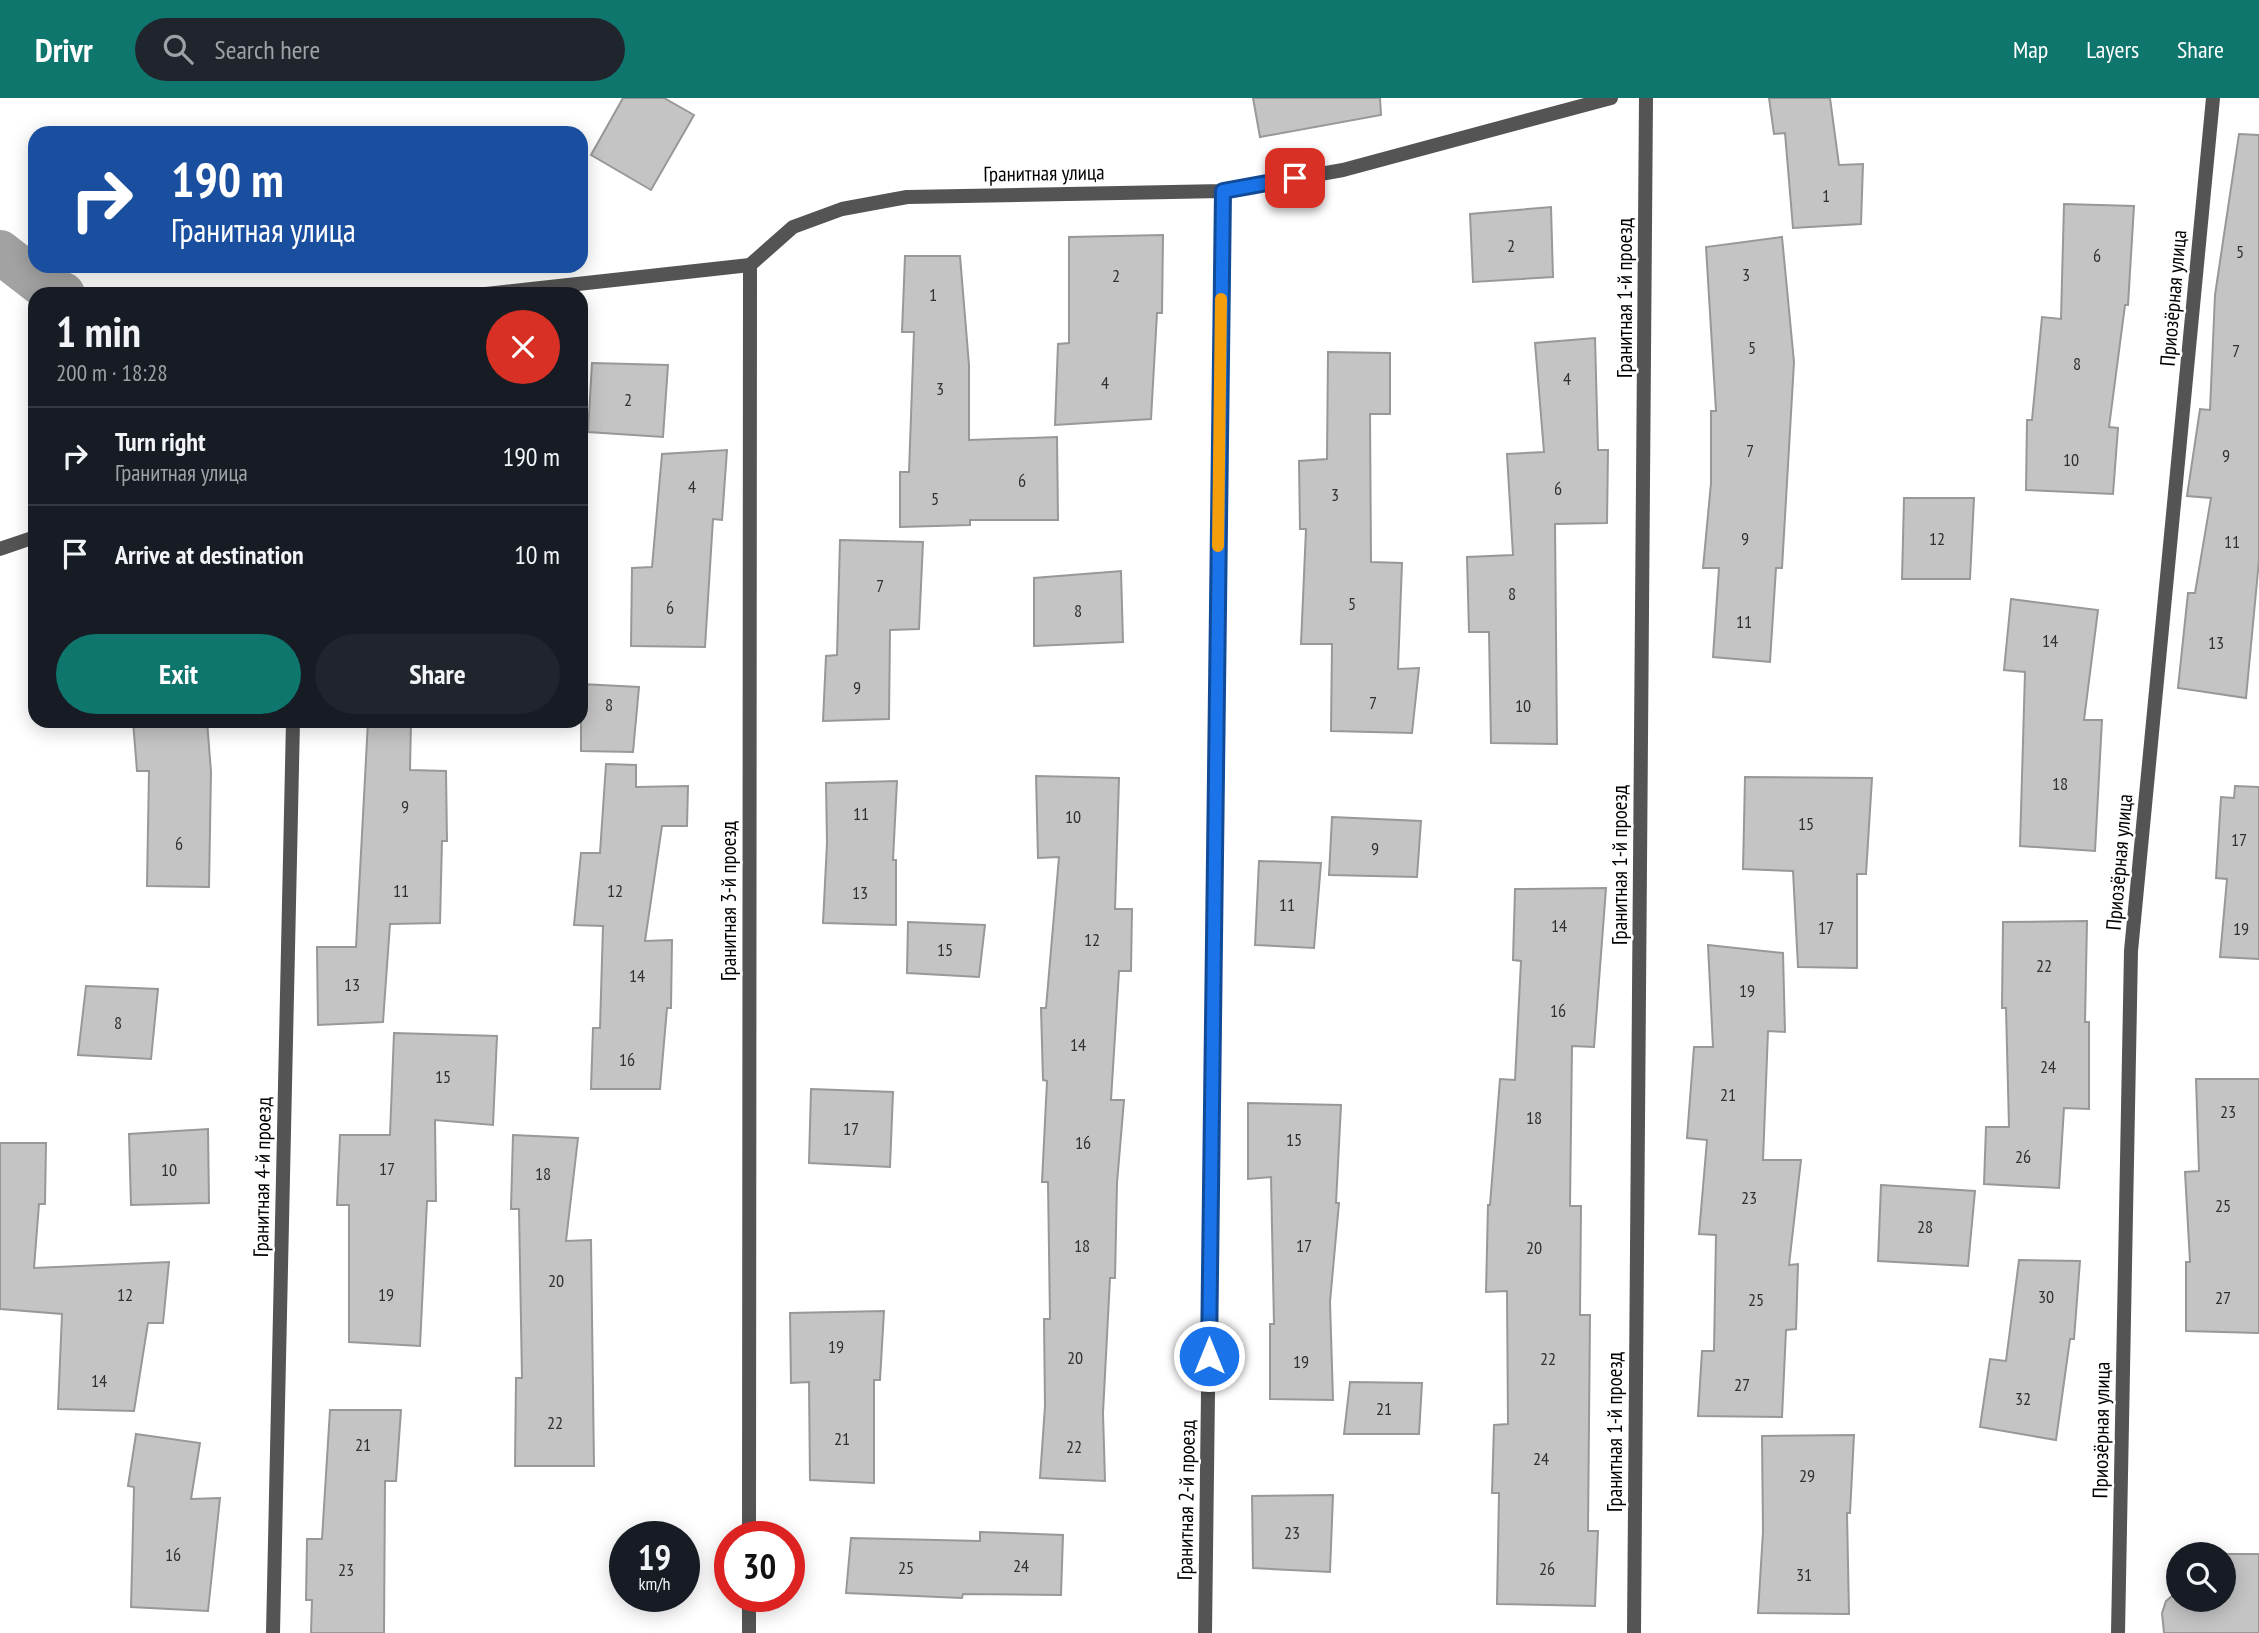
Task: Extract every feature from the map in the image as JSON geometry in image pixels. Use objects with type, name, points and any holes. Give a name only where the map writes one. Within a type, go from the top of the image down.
[{"type":"street","name":"Гранитная улица","points":[[750,265],[793,228],[842,209],[907,197],[1223,191],[1343,170],[1611,98]]},
{"type":"street","name":"Гранитная 1-й проезд","points":[[1634,1633],[1646,98]]},
{"type":"street","name":"Приозёрная улица","points":[[2118,1633],[2131,951],[2213,98]]},
{"type":"street","name":"Гранитная 2-й проезд","points":[[1205,1633],[1223,191]]},
{"type":"street","points":[[550,287],[750,265]]},
{"type":"street","name":"Гранитная 3-й проезд","points":[[749,1521],[750,265]]},
{"type":"street","points":[[0,549],[28,539]]},
{"type":"street","name":"Гранитная 4-й проезд","points":[[273,1633],[293,728]]},
{"type":"street","points":[[749,1612],[749,1633]]},
{"type":"building","points":[[623,98],[664,98],[694,115],[651,190],[591,155]]},
{"type":"building","points":[[1253,98],[1380,98],[1381,115],[1260,137]]},
{"type":"building","points":[[1769,98],[1830,98],[1839,165],[1863,164],[1861,224],[1793,228],[1785,133],[1774,134]]},
{"type":"building","points":[[2239,134],[2259,135],[2259,560],[2246,698],[2178,688],[2188,593],[2195,593],[2211,498],[2187,496],[2200,409],[2210,410],[2215,295]]},
{"type":"building","points":[[2064,204],[2134,206],[2128,305],[2125,305],[2109,427],[2118,428],[2113,494],[2026,490],[2027,420],[2032,420],[2042,317],[2061,319]]},
{"type":"building","points":[[1551,207],[1553,277],[1473,282],[1470,214]]},
{"type":"building","points":[[1163,235],[1162,313],[1157,313],[1151,419],[1055,425],[1058,344],[1069,343],[1069,237]]},
{"type":"building","points":[[1782,237],[1794,362],[1782,568],[1776,568],[1770,662],[1713,657],[1719,568],[1703,568],[1711,483],[1711,411],[1716,411],[1706,247]]},
{"type":"building","points":[[905,256],[960,256],[969,365],[969,440],[1057,437],[1058,520],[970,520],[970,525],[900,527],[900,472],[909,472],[914,332],[902,332]]},
{"type":"building","points":[[1595,338],[1598,450],[1608,450],[1607,523],[1555,524],[1557,744],[1491,743],[1489,632],[1469,632],[1467,557],[1513,555],[1507,454],[1544,452],[1535,343]]},
{"type":"building","points":[[1328,352],[1390,353],[1390,414],[1370,414],[1371,562],[1402,563],[1398,669],[1419,668],[1412,733],[1331,731],[1332,644],[1301,644],[1306,529],[1300,529],[1299,461],[1327,459]]},
{"type":"building","points":[[592,363],[668,365],[663,437],[588,432]]},
{"type":"building","points":[[727,450],[722,520],[713,519],[705,647],[631,646],[632,568],[652,567],[662,454]]},
{"type":"building","points":[[1904,498],[1974,498],[1970,579],[1902,579]]},
{"type":"building","points":[[840,540],[923,542],[919,629],[890,630],[889,719],[823,721],[826,656],[837,655]]},
{"type":"building","points":[[1121,571],[1123,642],[1034,646],[1034,578]]},
{"type":"building","points":[[2011,599],[2098,610],[2084,720],[2102,720],[2095,851],[2020,846],[2025,672],[2004,670]]},
{"type":"building","points":[[588,684],[639,687],[633,752],[581,751],[581,728],[588,728]]},
{"type":"building","points":[[134,728],[208,728],[211,772],[209,887],[147,886],[149,771],[137,771]]},
{"type":"building","points":[[368,728],[411,728],[410,770],[446,771],[447,841],[442,841],[440,923],[390,924],[383,1022],[318,1025],[317,947],[356,947]]},
{"type":"building","points":[[606,764],[636,765],[636,787],[688,786],[687,826],[662,826],[645,941],[672,940],[671,1008],[667,1008],[660,1089],[591,1089],[593,1028],[600,1028],[603,926],[574,925],[581,853],[600,853]]},
{"type":"building","points":[[1036,776],[1119,778],[1115,909],[1132,909],[1131,971],[1119,971],[1111,1100],[1124,1100],[1117,1183],[1115,1278],[1110,1278],[1103,1413],[1105,1481],[1040,1478],[1045,1406],[1044,1319],[1050,1319],[1048,1182],[1042,1182],[1047,1081],[1043,1080],[1041,1008],[1046,1008],[1059,857],[1038,858]]},
{"type":"building","points":[[1745,777],[1872,778],[1866,874],[1857,874],[1857,968],[1798,967],[1793,871],[1743,869]]},
{"type":"building","points":[[897,781],[893,860],[896,860],[896,925],[823,923],[827,843],[826,783]]},
{"type":"building","points":[[2235,786],[2259,787],[2259,959],[2220,957],[2227,879],[2216,878],[2221,797],[2234,798]]},
{"type":"building","points":[[1332,817],[1421,821],[1417,877],[1329,875]]},
{"type":"building","points":[[1259,861],[1321,863],[1314,948],[1255,945]]},
{"type":"building","points":[[1606,888],[1594,1047],[1572,1046],[1570,1206],[1581,1206],[1580,1315],[1590,1315],[1588,1531],[1598,1531],[1595,1606],[1497,1604],[1499,1493],[1492,1493],[1494,1425],[1508,1424],[1507,1291],[1486,1292],[1488,1205],[1500,1079],[1515,1080],[1521,961],[1513,960],[1515,889]]},
{"type":"building","points":[[2087,921],[2085,1022],[2089,1022],[2089,1109],[2064,1108],[2059,1188],[1984,1184],[1986,1127],[2009,1127],[2006,1008],[2002,1008],[2003,922]]},
{"type":"building","points":[[908,922],[985,925],[979,977],[907,973]]},
{"type":"building","points":[[1708,945],[1783,953],[1785,1032],[1768,1031],[1763,1160],[1801,1160],[1789,1265],[1798,1264],[1796,1329],[1786,1330],[1782,1417],[1698,1416],[1702,1351],[1714,1351],[1716,1235],[1699,1234],[1707,1140],[1687,1138],[1694,1047],[1713,1047]]},
{"type":"building","points":[[86,986],[158,989],[151,1059],[78,1055]]},
{"type":"building","points":[[394,1033],[497,1036],[493,1125],[435,1120],[436,1201],[427,1201],[420,1346],[349,1342],[349,1205],[337,1205],[340,1135],[390,1135]]},
{"type":"building","points":[[2196,1079],[2259,1079],[2259,1333],[2186,1331],[2186,1262],[2190,1262],[2185,1172],[2199,1171]]},
{"type":"building","points":[[811,1089],[893,1092],[890,1167],[809,1163]]},
{"type":"building","points":[[1248,1103],[1341,1105],[1336,1203],[1339,1203],[1330,1302],[1333,1400],[1270,1399],[1270,1324],[1274,1324],[1271,1177],[1248,1179]]},
{"type":"building","points":[[208,1129],[209,1203],[131,1205],[129,1134]]},
{"type":"building","points":[[513,1135],[578,1138],[566,1241],[591,1240],[594,1466],[515,1466],[516,1378],[522,1378],[519,1209],[511,1209]]},
{"type":"building","points":[[0,1143],[46,1143],[45,1204],[39,1204],[34,1268],[169,1262],[163,1323],[148,1323],[134,1411],[58,1409],[62,1314],[0,1309]]},
{"type":"building","points":[[1881,1185],[1975,1191],[1968,1266],[1878,1261]]},
{"type":"building","points":[[2019,1260],[2080,1261],[2074,1339],[2070,1339],[2056,1440],[1980,1427],[1990,1359],[2006,1361]]},
{"type":"building","points":[[884,1311],[880,1380],[874,1380],[874,1483],[810,1480],[809,1382],[791,1383],[790,1313]]},
{"type":"building","points":[[1350,1382],[1422,1383],[1419,1434],[1344,1434]]},
{"type":"building","points":[[330,1410],[401,1410],[396,1481],[385,1481],[384,1633],[311,1633],[312,1600],[306,1600],[307,1539],[322,1539]]},
{"type":"building","points":[[136,1434],[200,1443],[191,1499],[220,1498],[208,1611],[131,1607],[134,1487],[128,1486]]},
{"type":"building","points":[[1854,1435],[1850,1513],[1847,1513],[1849,1614],[1758,1613],[1763,1532],[1762,1436]]},
{"type":"building","points":[[1333,1495],[1330,1572],[1253,1568],[1252,1496]]},
{"type":"building","points":[[980,1532],[1063,1535],[1061,1595],[963,1594],[962,1598],[846,1593],[851,1538],[980,1541]]},
{"type":"building","points":[[2236,1554],[2259,1554],[2259,1633],[2164,1633],[2162,1613],[2166,1601],[2166,1612],[2236,1612]]},
{"type":"waterway","points":[[0,252],[48,287]]},
{"type":"slow traffic","points":[[1218,546],[1221,299]]},
{"type":"route","points":[[1209,1356],[1223,191],[1295,178]]}]
